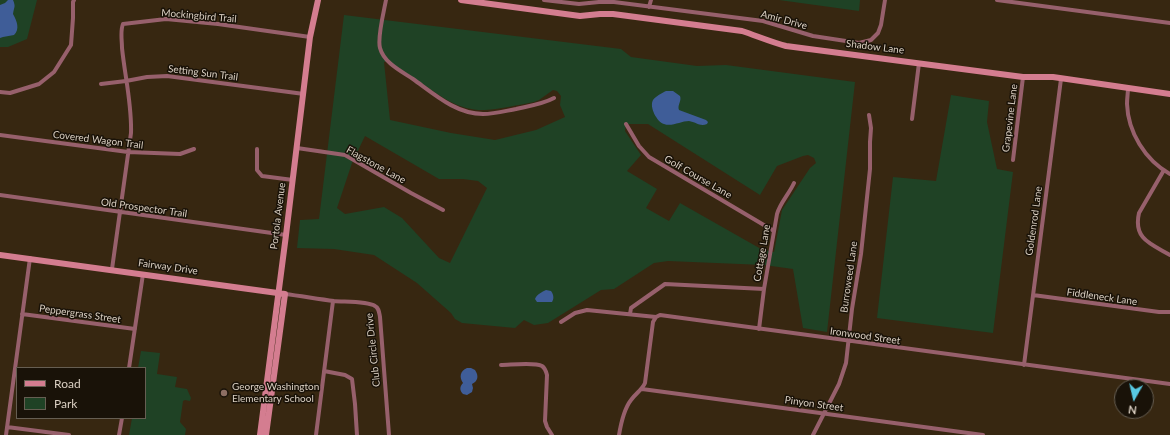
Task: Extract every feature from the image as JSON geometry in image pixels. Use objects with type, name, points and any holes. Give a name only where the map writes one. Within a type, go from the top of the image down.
[{"type":"street","points":[[0,92],[10,93],[39,84],[54,72],[71,45],[74,0]]},
{"type":"street","name":"Portola Avenue","points":[[266,435],[282,293],[292,180],[310,37],[318,0]]},
{"type":"street","points":[[386,0],[380,36],[380,48],[388,62],[455,108],[477,113],[493,113],[547,102],[554,98]]},
{"type":"street","name":"Shadow Lane","points":[[462,0],[580,16],[613,14],[742,31],[786,46],[1023,78],[1061,78],[1170,94]]},
{"type":"street","points":[[544,0],[580,4],[614,2],[648,7],[650,0]]},
{"type":"street","name":"Amir Drive","points":[[648,7],[763,22],[813,36],[859,43],[871,40],[878,33],[881,25],[885,0]]},
{"type":"street","points":[[997,0],[1170,23]]},
{"type":"street","name":"Mockingbird Trail","points":[[126,81],[121,29],[123,24],[141,21],[166,20],[218,24],[310,37]]},
{"type":"street","points":[[912,119],[919,63]]},
{"type":"street","name":"Setting Sun Trail","points":[[101,84],[147,77],[167,76],[304,94]]},
{"type":"street","name":"Grapevine Lane","points":[[1013,160],[1023,78]]},
{"type":"street","name":"Goldenrod Lane","points":[[1024,365],[1061,78]]},
{"type":"street","points":[[112,269],[131,133],[131,119],[126,81]]},
{"type":"street","points":[[1128,88],[1127,104],[1130,121],[1136,137],[1151,160],[1170,174]]},
{"type":"street","name":"Burroweed Lane","points":[[813,435],[842,378],[846,363],[852,309],[861,254],[870,169],[870,142],[872,128],[869,115]]},
{"type":"street","name":"Golf Course Lane","points":[[626,124],[639,146],[649,157],[774,231]]},
{"type":"street","name":"Covered Wagon Trail","points":[[0,135],[128,152],[167,155],[180,154],[194,149]]},
{"type":"street","name":"Flagstone Lane","points":[[297,148],[345,155],[410,193],[443,210]]},
{"type":"street","points":[[257,149],[256,170],[262,176],[292,180]]},
{"type":"street","points":[[1164,170],[1139,213],[1137,220],[1138,228],[1142,237],[1170,255]]},
{"type":"street","name":"Cottage Lane","points":[[759,329],[764,289],[778,209],[794,183]]},
{"type":"street","name":"Old Prospector Trail","points":[[0,195],[120,213],[286,235]]},
{"type":"street","name":"Fairway Drive","points":[[0,255],[112,269],[333,301]]},
{"type":"street","points":[[16,367],[30,258]]},
{"type":"street","points":[[129,367],[143,274]]},
{"type":"street","points":[[630,314],[631,308],[666,284],[764,289]]},
{"type":"street","name":"Portola Avenue","points":[[260,435],[282,293]]},
{"type":"street","name":"Fiddleneck Lane","points":[[1033,295],[1159,312],[1170,312]]},
{"type":"street","points":[[316,435],[333,301]]},
{"type":"street","name":"Club Circle Drive","points":[[333,301],[373,305],[379,310],[389,435]]},
{"type":"street","name":"Ironwood Street","points":[[562,322],[575,313],[587,310],[656,317],[660,315],[849,342],[1170,384]]},
{"type":"street","name":"Peppergrass Street","points":[[22,314],[135,329]]},
{"type":"street","points":[[619,435],[626,407],[632,398],[642,389],[645,383],[653,322],[656,317]]},
{"type":"street","points":[[501,365],[535,364],[542,366],[545,370],[547,375],[545,421],[552,435]]},
{"type":"street","points":[[6,435],[16,370]]},
{"type":"street","points":[[324,371],[345,374],[352,379],[357,435]]},
{"type":"street","name":"Pinyon Street","points":[[642,389],[984,435]]},
{"type":"street","points":[[119,435],[122,419]]},
{"type":"street","points":[[7,427],[69,435]]},
{"type":"green space","points":[[0,0],[37,0],[27,39],[8,47],[0,47]]},
{"type":"green space","points":[[779,0],[860,0],[859,11]]},
{"type":"green space","points":[[344,15],[621,49],[631,57],[697,66],[726,65],[855,82],[827,332],[803,328],[793,269],[764,265],[668,261],[654,263],[614,289],[601,290],[548,323],[534,325],[524,320],[515,328],[462,323],[455,319],[451,313],[417,283],[374,255],[334,249],[297,248],[300,220],[319,219]],"holes":[[[388,61],[445,99],[460,106],[476,110],[503,108],[534,102],[553,90],[557,91],[561,96],[560,105],[565,117],[536,130],[495,140],[451,133],[390,120],[384,62]],[[626,124],[648,124],[760,195],[777,166],[808,155],[814,158],[816,163],[810,168],[782,210],[774,252],[761,249],[680,203],[669,221],[646,208],[657,189],[627,171],[641,155],[625,131]],[[365,136],[439,179],[463,179],[478,181],[487,188],[450,263],[439,258],[402,218],[384,207],[345,214],[337,208],[352,163]]]},
{"type":"green space","points":[[951,95],[989,101],[987,122],[997,169],[1013,172],[993,333],[877,318],[893,177],[936,181]]},
{"type":"green space","points":[[141,351],[160,353],[157,374],[177,377],[175,387],[187,389],[191,398],[190,401],[183,401],[180,422],[186,429],[185,435],[129,435],[132,419],[146,419],[146,367],[138,367]]},
{"type":"water","points":[[8,0],[13,0],[14,2],[13,14],[17,22],[17,30],[14,35],[0,38],[0,5]]},
{"type":"water","points":[[666,91],[673,91],[680,96],[679,110],[706,120],[708,122],[707,124],[700,125],[689,121],[670,125],[661,123],[654,114],[652,103],[656,97]]},
{"type":"water","points":[[546,290],[552,292],[552,302],[537,302],[535,299],[537,296]]},
{"type":"water","points":[[467,368],[475,370],[477,380],[472,384],[472,392],[467,395],[463,394],[460,388],[463,383],[461,374]]},
{"type":"place","name":"George Washington Elementary School","points":[[224,393]]}]
